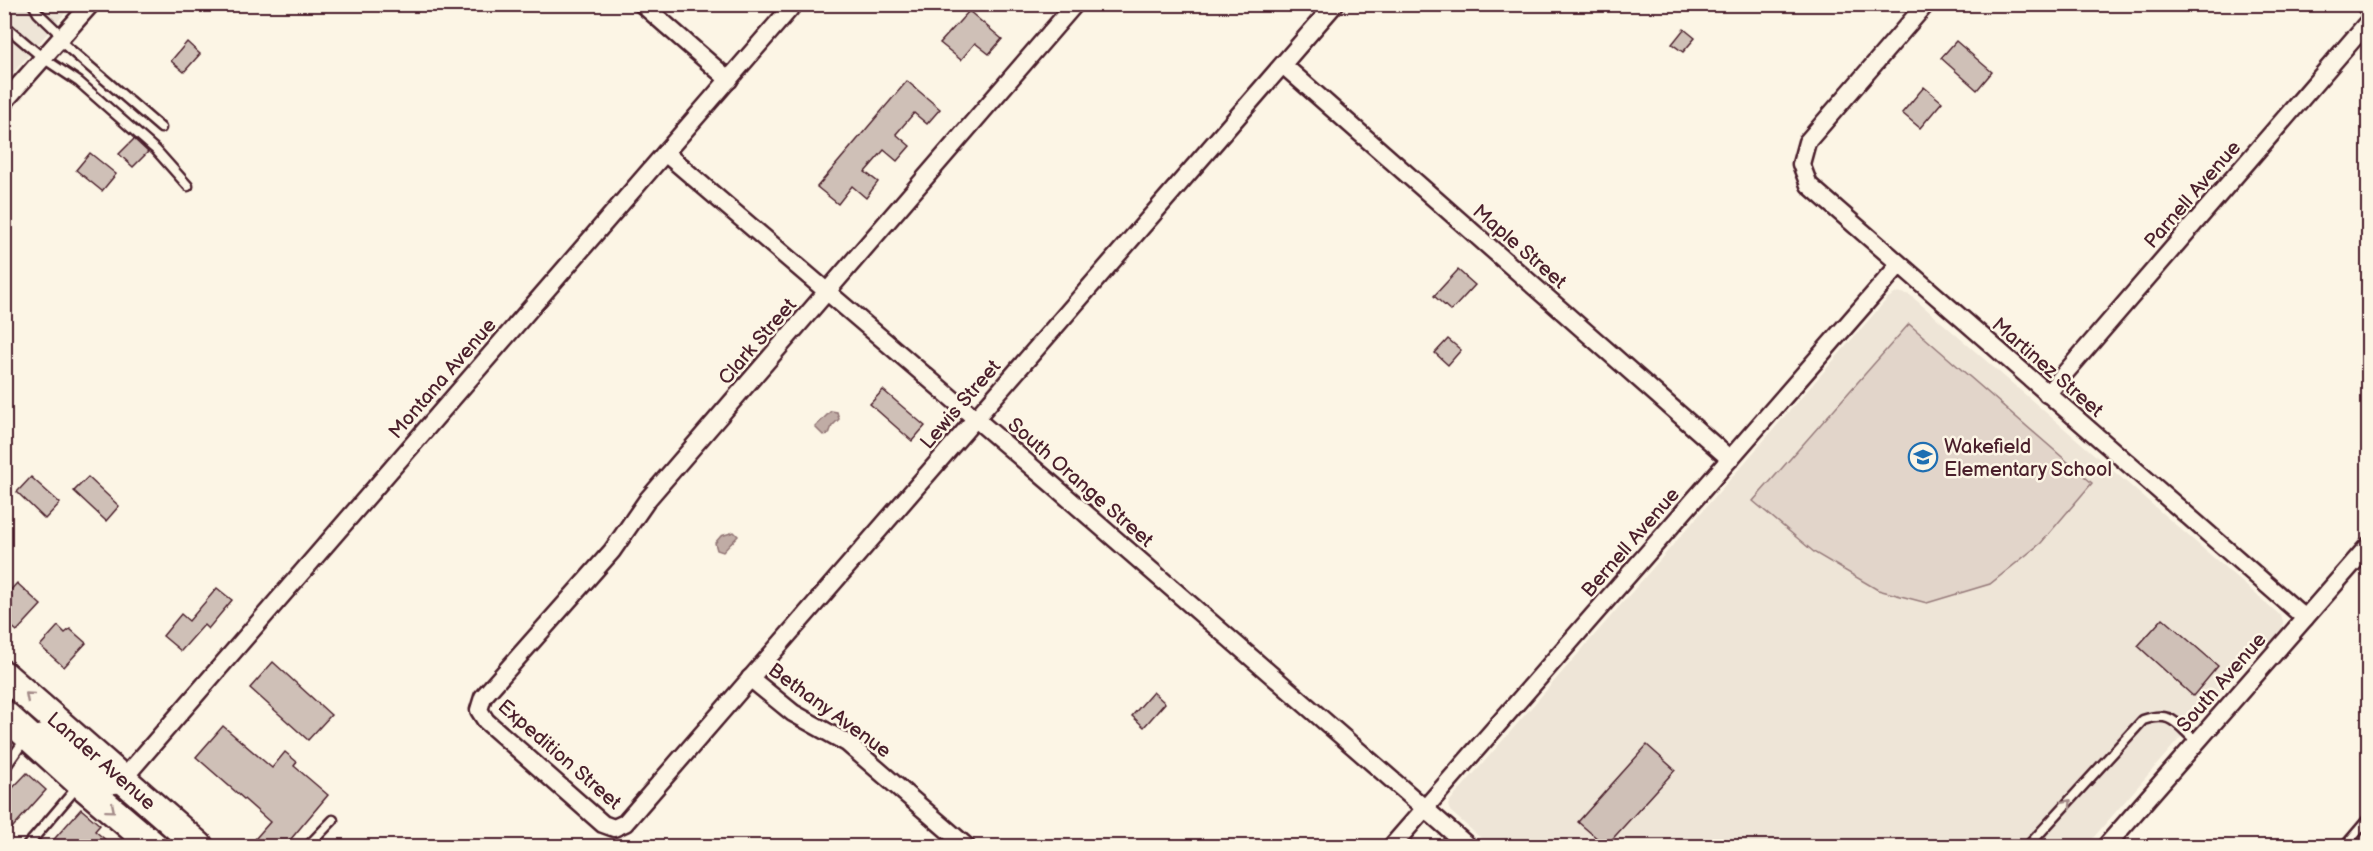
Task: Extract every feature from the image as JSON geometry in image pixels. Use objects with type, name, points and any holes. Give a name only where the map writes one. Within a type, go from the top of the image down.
[{"type":"main road","name":"Lander Avenue","points":[[4,675],[199,846]]},
{"type":"main road","name":"Lander Avenue","points":[[4,714],[154,846]]},
{"type":"street","points":[[4,102],[90,4]]},
{"type":"street","points":[[642,4],[729,80]]},
{"type":"street","name":"Montana Avenue","points":[[123,779],[794,4]]},
{"type":"street","name":"Clark Street","points":[[479,710],[483,697],[612,551],[648,498],[1075,4]]},
{"type":"street","name":"Lewis Street","points":[[614,828],[625,823],[1335,4]]},
{"type":"street","name":"Martinez Street","points":[[1926,4],[1812,136],[1804,150],[1801,164],[1805,178],[1814,191],[2305,618]]},
{"type":"street","points":[[2364,4],[2368,8]]},
{"type":"street","name":"Parnell Avenue","points":[[2047,394],[2368,22]]},
{"type":"street","name":"Maple Street","points":[[1283,65],[1730,459]]},
{"type":"street","name":"South Orange Street","points":[[665,153],[1468,846]]},
{"type":"street","name":"Bernell Avenue","points":[[1392,846],[1899,265]]},
{"type":"street","name":"South Avenue","points":[[2106,846],[2368,546]]},
{"type":"street","name":"Bethany Avenue","points":[[750,678],[793,713],[847,743],[966,846]]},
{"type":"street","name":"Expedition Street","points":[[479,710],[486,721],[549,777],[603,824],[614,828]]},
{"type":"street","points":[[28,736],[45,733],[50,735],[107,785],[115,785],[123,779]]},
{"type":"lane","points":[[33,4],[38,13],[61,38],[161,128]]},
{"type":"lane","points":[[4,25],[43,58],[72,76],[156,150],[188,186]]},
{"type":"lane","points":[[2028,846],[2143,720],[2158,715],[2167,716],[2197,742]]},
{"type":"lane","points":[[4,769],[28,736]]},
{"type":"lane","points":[[27,846],[81,784]]},
{"type":"lane","points":[[2345,846],[2368,819]]},
{"type":"lane","points":[[308,846],[333,820]]},
{"type":"shaded area","points":[[5,5],[72,5],[5,82]]},
{"type":"shaded area","name":"Wakefield Elementary School","points":[[1898,292],[1910,295],[2281,616],[2282,629],[2270,644],[2261,645],[2086,846],[1490,846],[1450,811],[1448,805],[1450,801],[1888,298]]},
{"type":"shaded area","points":[[1909,324],[2092,483],[2041,543],[1990,584],[1927,603],[1878,590],[1815,553],[1753,501]]},
{"type":"shaded area","points":[[831,411],[837,412],[839,419],[832,426],[829,434],[823,435],[815,427]]},
{"type":"shaded area","points":[[734,532],[738,536],[723,552],[717,550],[715,543],[721,536]]},
{"type":"building","points":[[969,11],[1002,39],[989,54],[975,43],[961,60],[940,43]]},
{"type":"building","points":[[1684,29],[1695,38],[1683,52],[1672,44]]},
{"type":"building","points":[[1956,41],[1992,72],[1977,90],[1941,58]]},
{"type":"building","points":[[187,42],[200,54],[184,72],[171,61]]},
{"type":"building","points":[[907,81],[940,109],[927,124],[914,113],[896,134],[910,146],[897,161],[884,150],[865,172],[878,182],[866,198],[852,186],[838,204],[817,187]]},
{"type":"building","points":[[1924,87],[1942,102],[1920,128],[1902,113]]},
{"type":"building","points":[[134,139],[148,152],[133,167],[119,154]]},
{"type":"building","points":[[90,153],[116,174],[102,191],[76,170]]},
{"type":"building","points":[[1458,270],[1475,285],[1451,311],[1434,296]]},
{"type":"building","points":[[1448,339],[1461,350],[1448,365],[1435,353]]},
{"type":"building","points":[[883,390],[925,426],[912,441],[870,404]]},
{"type":"building","points":[[31,477],[60,503],[45,519],[17,492]]},
{"type":"building","points":[[88,477],[119,506],[106,521],[74,491]]},
{"type":"building","points":[[17,583],[41,605],[17,631],[4,620],[4,597]]},
{"type":"building","points":[[217,588],[232,600],[208,629],[204,625],[181,651],[163,636],[181,614],[189,621]]},
{"type":"building","points":[[2163,618],[2218,666],[2193,696],[2138,646]]},
{"type":"building","points":[[58,626],[65,633],[70,629],[86,643],[64,667],[40,646]]},
{"type":"building","points":[[273,662],[331,715],[308,740],[250,688]]},
{"type":"building","points":[[1153,692],[1165,703],[1144,727],[1132,716]]},
{"type":"building","points":[[223,726],[272,768],[285,752],[297,762],[294,766],[328,795],[285,846],[249,846],[270,822],[196,757]]},
{"type":"building","points":[[1647,745],[1675,770],[1606,846],[1578,822]]},
{"type":"building","points":[[27,773],[46,790],[4,837],[4,797]]},
{"type":"building","points":[[81,809],[100,825],[95,831],[113,846],[48,846]]},
{"type":"place","name":"Wakefield Elementary School","points":[[1923,457]]}]
